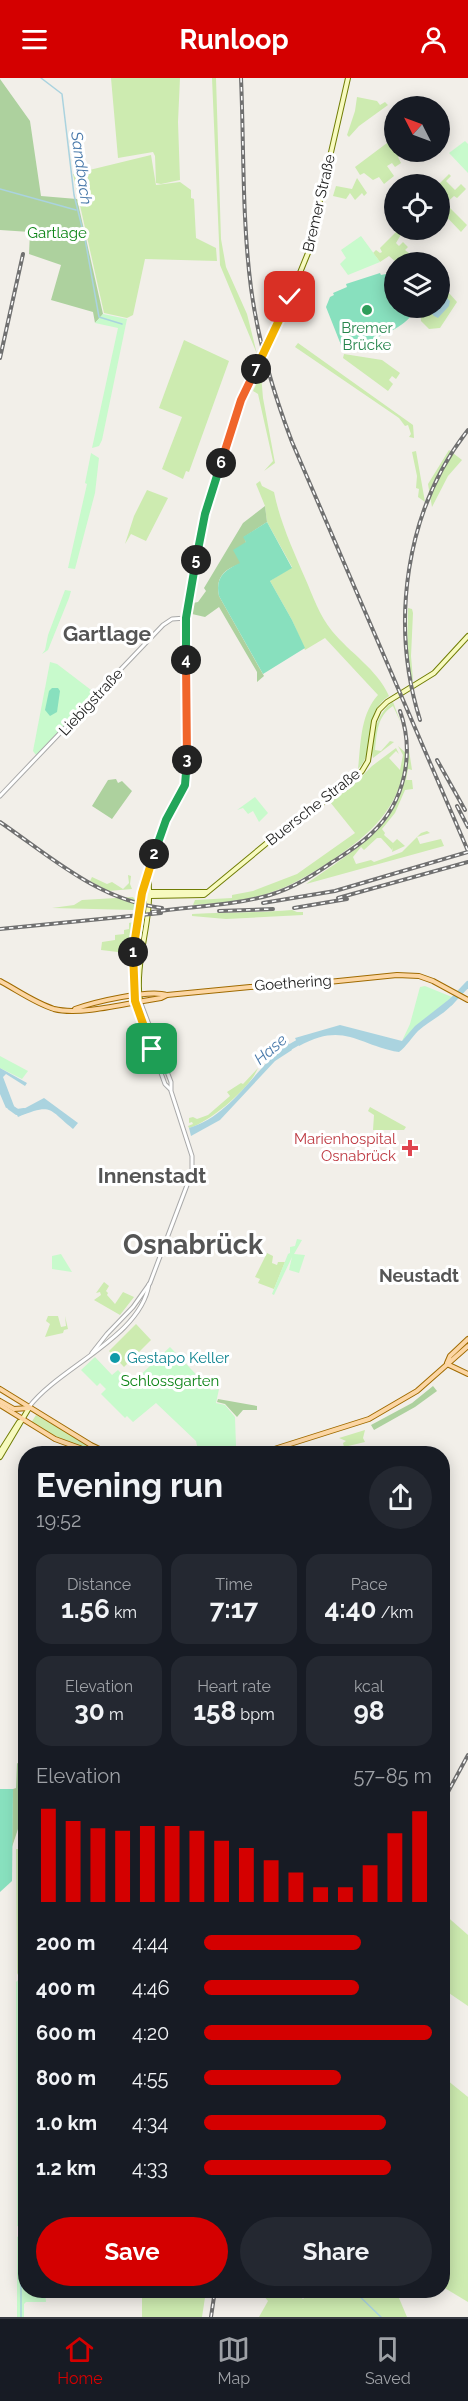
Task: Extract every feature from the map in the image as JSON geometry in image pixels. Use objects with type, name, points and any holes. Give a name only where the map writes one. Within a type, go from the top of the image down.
[{"type":"main road","name":"Bremer Straße","points":[[137,999],[133,953],[142,893],[160,834],[187,777],[186,618],[193,573],[210,498],[243,395],[278,325],[311,245],[348,78]]},
{"type":"main road","name":"Buersche Straße","points":[[142,893],[210,892],[272,839],[357,776],[368,760],[374,721],[379,710],[387,702],[434,673],[468,636]]},
{"type":"main road","points":[[137,999],[139,959],[150,894],[148,876]]},
{"type":"main road","name":"Goethering","points":[[137,999],[160,993],[167,995],[250,987],[289,986],[376,976],[419,976],[454,991],[468,1000]]},
{"type":"main road","points":[[0,981],[48,1006],[71,1010],[137,999]]},
{"type":"main road","points":[[71,1010],[98,1002],[137,999]]},
{"type":"main road","points":[[446,1364],[450,1356],[468,1339]]},
{"type":"main road","points":[[280,1446],[369,1419],[417,1391],[446,1364],[455,1360],[468,1346]]},
{"type":"main road","points":[[446,1364],[468,1374]]},
{"type":"main road","points":[[0,1389],[93,1446]]},
{"type":"main road","points":[[0,1403],[18,1410],[29,1407]]},
{"type":"main road","points":[[0,1403],[22,1420],[56,1439],[75,1446]]},
{"type":"main road","points":[[0,1457],[29,1407]]},
{"type":"main road","points":[[0,1452],[16,1425],[22,1420]]},
{"type":"street","name":"Liebigstraße","points":[[0,796],[163,625],[172,619],[186,618]]},
{"type":"street","points":[[29,1407],[40,1395],[109,1341],[138,1311],[148,1294],[150,1283],[192,1173],[191,1152],[171,1091],[165,1084],[137,999]]},
{"type":"street","points":[[92,1353],[133,1307],[150,1283]]},
{"type":"green space","points":[[111,78],[180,78],[178,122],[180,180],[156,183],[153,152],[118,158]]},
{"type":"green space","points":[[212,78],[216,78],[221,239],[226,267],[247,314],[257,354],[220,265]]},
{"type":"green space","name":"Gartlage","points":[[0,79],[30,121],[41,196],[77,199],[103,314],[95,323],[93,312],[51,300],[61,265],[29,254],[30,232],[0,230]]},
{"type":"green space","points":[[357,97],[377,101],[380,105],[384,103],[384,108],[359,126],[349,137],[347,135]]},
{"type":"green space","points":[[465,141],[468,144],[468,173],[450,154]]},
{"type":"green space","points":[[384,145],[384,162],[401,163],[395,167],[392,163],[387,166],[393,174],[384,174],[384,184],[379,177],[373,180],[364,173],[360,175],[355,167]]},
{"type":"green space","points":[[151,155],[156,185],[180,182],[191,190],[191,198],[194,199],[196,238],[216,248],[217,261],[145,259],[133,315],[127,318],[104,313],[73,174]]},
{"type":"green space","points":[[357,178],[367,193],[364,196],[362,193],[355,200],[350,193],[346,199],[333,196],[336,186],[352,189]]},
{"type":"green space","points":[[461,184],[466,189],[457,198],[454,196],[450,200],[450,185],[455,190]]},
{"type":"green space","points":[[450,208],[467,225],[461,232],[450,220]]},
{"type":"green space","points":[[361,236],[380,262],[348,275],[340,264],[346,258],[341,250]]},
{"type":"green space","points":[[388,240],[398,240],[396,243],[399,246],[403,242],[408,247],[405,250],[408,252],[384,252],[384,259],[380,262],[373,253],[376,250],[382,252],[380,248]]},
{"type":"green space","name":"Bremer Brücke","points":[[380,273],[384,274],[384,318],[409,318],[397,328],[378,337],[341,345],[326,307],[333,293],[347,287],[346,284]]},
{"type":"green space","points":[[450,294],[457,302],[450,313]]},
{"type":"green space","points":[[103,314],[127,319],[102,440],[99,446],[92,448],[118,328],[95,323]]},
{"type":"green space","points":[[421,318],[447,318],[440,328],[429,329]]},
{"type":"green space","points":[[184,340],[229,361],[189,472],[186,471],[183,479],[162,469],[182,417],[159,408]]},
{"type":"green space","points":[[298,343],[413,425],[414,438],[409,437],[411,434],[408,425],[405,426],[399,418],[295,347]]},
{"type":"green space","points":[[344,354],[382,360],[400,373],[396,379],[392,376],[389,380],[393,384],[388,391],[343,358]]},
{"type":"green space","points":[[261,374],[275,463],[264,471],[273,461],[258,394],[253,391]]},
{"type":"green space","points":[[449,450],[462,460],[448,476],[432,507],[428,484]]},
{"type":"green space","points":[[416,451],[425,502],[418,497],[419,489],[416,488],[417,476],[412,452]]},
{"type":"green space","points":[[91,453],[99,458],[95,493],[75,569],[68,568],[87,484],[85,483]]},
{"type":"green space","points":[[260,481],[262,486],[274,492],[287,536],[323,618],[339,639],[378,678],[389,696],[374,713],[367,752],[358,769],[365,720],[378,695],[325,638],[305,650],[292,620],[270,581],[292,567],[267,522],[265,506],[256,484]]},
{"type":"green space","points":[[147,490],[168,498],[146,541],[131,534],[125,544],[134,516]]},
{"type":"green space","points":[[265,506],[267,522],[244,537],[246,542],[240,564],[225,572],[218,584],[219,596],[264,676],[257,682],[257,672],[219,607],[205,617],[192,614],[193,603],[198,602],[206,591],[204,588],[243,523]]},
{"type":"green space","points":[[267,522],[292,568],[270,581],[305,648],[263,674],[219,596],[218,584],[222,575],[240,563],[233,550],[246,542],[243,537]]},
{"type":"green space","points":[[65,590],[71,591],[69,598],[48,650],[42,654],[45,650],[48,635]]},
{"type":"green space","points":[[408,608],[412,609],[413,613],[411,656],[413,680],[410,682],[407,658]]},
{"type":"green space","points":[[50,662],[57,664],[95,693],[36,755],[33,751]]},
{"type":"green space","points":[[52,688],[58,688],[60,691],[57,712],[50,716],[45,710],[49,691]]},
{"type":"green space","points":[[393,702],[401,723],[393,706],[381,720],[375,750],[381,751],[390,741],[394,742],[373,758],[373,735],[383,713]]},
{"type":"green space","points":[[398,746],[406,753],[399,788],[383,816],[360,840],[308,875],[275,891],[239,900],[193,905],[195,900],[232,898],[232,895],[253,891],[297,874],[355,833],[330,802],[350,788],[372,766],[396,748],[399,754],[396,751],[389,758],[400,770],[403,755]]},
{"type":"green space","points":[[409,750],[412,770],[408,769],[406,780],[412,780],[413,789],[405,790],[395,813],[382,829],[384,835],[393,843],[397,839],[405,846],[392,852],[393,847],[392,850],[381,838],[377,838],[364,850],[361,847],[353,857],[356,864],[371,860],[374,862],[402,852],[417,837],[420,844],[441,839],[444,846],[306,884],[361,844],[389,814],[399,796]]},
{"type":"green space","points":[[116,779],[118,783],[122,781],[132,791],[112,819],[92,806],[108,780]]},
{"type":"green space","points":[[255,797],[268,813],[259,822],[253,811],[248,814],[243,808],[237,810]]},
{"type":"green space","points":[[427,831],[430,833],[417,837]]},
{"type":"green space","points":[[128,875],[131,876],[132,889],[108,891],[90,881],[92,877],[107,884],[112,882],[123,889],[129,883]]},
{"type":"green space","points":[[133,897],[137,902],[135,910],[52,908],[74,905],[82,900]]},
{"type":"green space","points":[[292,910],[303,912],[303,915],[226,919],[192,916],[192,914]]},
{"type":"green space","points":[[133,922],[126,953],[101,950],[102,942],[115,940],[115,935],[124,934],[124,930],[129,929],[129,923]]},
{"type":"green space","points":[[425,986],[452,997],[402,1041],[410,1024],[420,987]]},
{"type":"green space","points":[[0,1056],[28,1071],[22,1079],[0,1068]]},
{"type":"green space","points":[[258,1068],[247,1085],[218,1112],[189,1128],[188,1126],[193,1124],[189,1123],[189,1118],[197,1119],[208,1115],[230,1096],[227,1092],[243,1084]]},
{"type":"green space","points":[[370,1107],[406,1127],[404,1130],[373,1130],[374,1115],[368,1111]]},
{"type":"green space","points":[[297,1239],[302,1240],[294,1254],[305,1255],[299,1273],[289,1270],[292,1257],[274,1295],[272,1294],[290,1253],[290,1247],[295,1246]]},
{"type":"green space","points":[[267,1253],[273,1256],[272,1263],[277,1265],[278,1262],[285,1262],[274,1289],[258,1283],[260,1279],[255,1277]]},
{"type":"green space","points":[[61,1254],[72,1272],[52,1269],[52,1256]]},
{"type":"green space","points":[[104,1282],[109,1286],[106,1291],[107,1295],[115,1304],[123,1292],[134,1297],[120,1315],[94,1300],[101,1295],[100,1292],[96,1293]]},
{"type":"green space","points":[[48,1316],[58,1316],[61,1327],[66,1326],[65,1316],[68,1329],[63,1333],[45,1337],[50,1324],[46,1321]]},
{"type":"green space","points":[[136,1324],[151,1340],[124,1367],[109,1351]]},
{"type":"green space","name":"Schlossgarten","points":[[170,1347],[211,1390],[219,1389],[216,1403],[225,1405],[235,1417],[236,1446],[197,1446],[196,1441],[156,1403],[133,1422],[127,1416],[125,1418],[101,1394],[106,1389],[100,1383],[97,1386],[81,1370],[95,1357],[112,1375],[118,1370],[131,1384]]},
{"type":"green space","points":[[433,1386],[437,1391],[415,1407],[374,1430],[371,1425],[412,1403]]},
{"type":"green space","points":[[218,1399],[257,1406],[257,1410],[243,1410],[237,1417],[225,1404],[217,1402]]},
{"type":"green space","points":[[36,1415],[91,1446],[81,1446],[66,1441],[31,1423]]},
{"type":"green space","points":[[365,1430],[363,1438],[365,1442],[344,1446],[343,1443],[346,1441],[339,1438]]},
{"type":"green space","points":[[17,1763],[18,1829],[12,1847],[13,1789],[16,1788]]},
{"type":"green space","points":[[0,1789],[13,1789],[12,1881],[0,1892]]},
{"type":"green space","points":[[16,1849],[18,1849],[18,1975],[17,1973]]},
{"type":"green space","points":[[450,1919],[468,1935],[468,2006],[450,1994]]},
{"type":"green space","points":[[18,1980],[18,2226],[17,2226],[16,1982]]},
{"type":"green space","points":[[450,2082],[468,2097],[468,2302],[450,2291]]},
{"type":"green space","points":[[17,2237],[18,2298],[46,2298],[46,2302],[26,2302],[24,2317],[17,2317]]},
{"type":"green space","points":[[142,2298],[205,2298],[202,2317],[142,2317]]},
{"type":"green space","points":[[266,2298],[399,2298],[407,2317],[259,2317],[268,2301]]},
{"type":"water","points":[[452,997],[456,1000],[452,1005],[418,1031],[399,1052],[340,1035],[328,1035],[299,1046],[295,1038],[340,1025],[402,1041],[415,1026]]},
{"type":"water","points":[[288,1042],[292,1050],[275,1061],[220,1120],[191,1136],[189,1128],[204,1122],[230,1103]]},
{"type":"water","points":[[0,1068],[27,1083],[25,1086],[6,1074],[3,1077],[14,1106],[6,1108],[0,1094]]},
{"type":"water","points":[[44,1098],[78,1123],[73,1129],[49,1110],[38,1110],[18,1117],[16,1113]]},
{"type":"waterway","name":"Sandbach","points":[[41,78],[62,94],[74,195],[85,239],[99,317],[122,324]]},
{"type":"waterway","points":[[0,189],[76,210]]},
{"type":"waterway","name":"Hase","points":[[450,1003],[468,984]]},
{"type":"waterway","name":"Hase","points":[[285,1050],[304,1039]]},
{"type":"waterway","name":"Hase","points":[[7,1102],[17,1112],[24,1111]]},
{"type":"waterway","points":[[21,2298],[21,2317]]},
{"type":"waterway","points":[[361,2298],[381,2317]]},
{"type":"railway","points":[[241,78],[248,262],[262,347],[273,385],[292,442],[468,851]]},
{"type":"railway","points":[[0,358],[23,254]]},
{"type":"railway","points":[[420,720],[411,683],[406,645],[405,607],[409,569],[417,532],[430,496],[447,461],[468,430]]},
{"type":"railway","points":[[152,912],[227,904],[256,899],[287,889],[347,853],[372,833],[392,807],[404,776],[407,743],[400,711]]},
{"type":"railway","points":[[437,760],[465,810]]},
{"type":"railway","points":[[457,806],[468,827]]},
{"type":"railway","points":[[0,822],[96,887],[117,896],[162,908]]},
{"type":"railway","points":[[263,903],[335,891],[468,852]]},
{"type":"railway","points":[[338,898],[468,862]]},
{"type":"railway","points":[[294,908],[347,899]]},
{"type":"railway","points":[[219,911],[273,909]]},
{"type":"railway","points":[[0,929],[161,913]]},
{"type":"railway","points":[[450,1788],[468,1755]]},
{"type":"railway","points":[[211,2317],[214,2298]]},
{"type":"place","name":"Bremer Brücke","points":[[367,310]]},
{"type":"place","name":"Marienhospital Osnabrück","points":[[410,1148]]},
{"type":"place","name":"Gestapo Keller","points":[[115,1358]]},
{"type":"district","name":"Gartlage","points":[[107,634]]},
{"type":"district","name":"Innenstadt","points":[[152,1176]]},
{"type":"district","name":"Osnabrück","points":[[193,1245]]},
{"type":"district","name":"Neustadt","points":[[419,1276]]},
{"type":"route","points":[[152,1049],[135,1001],[132,975],[133,953],[144,884],[160,834],[187,777],[186,618],[193,573],[207,508],[241,400],[290,297]]}]
